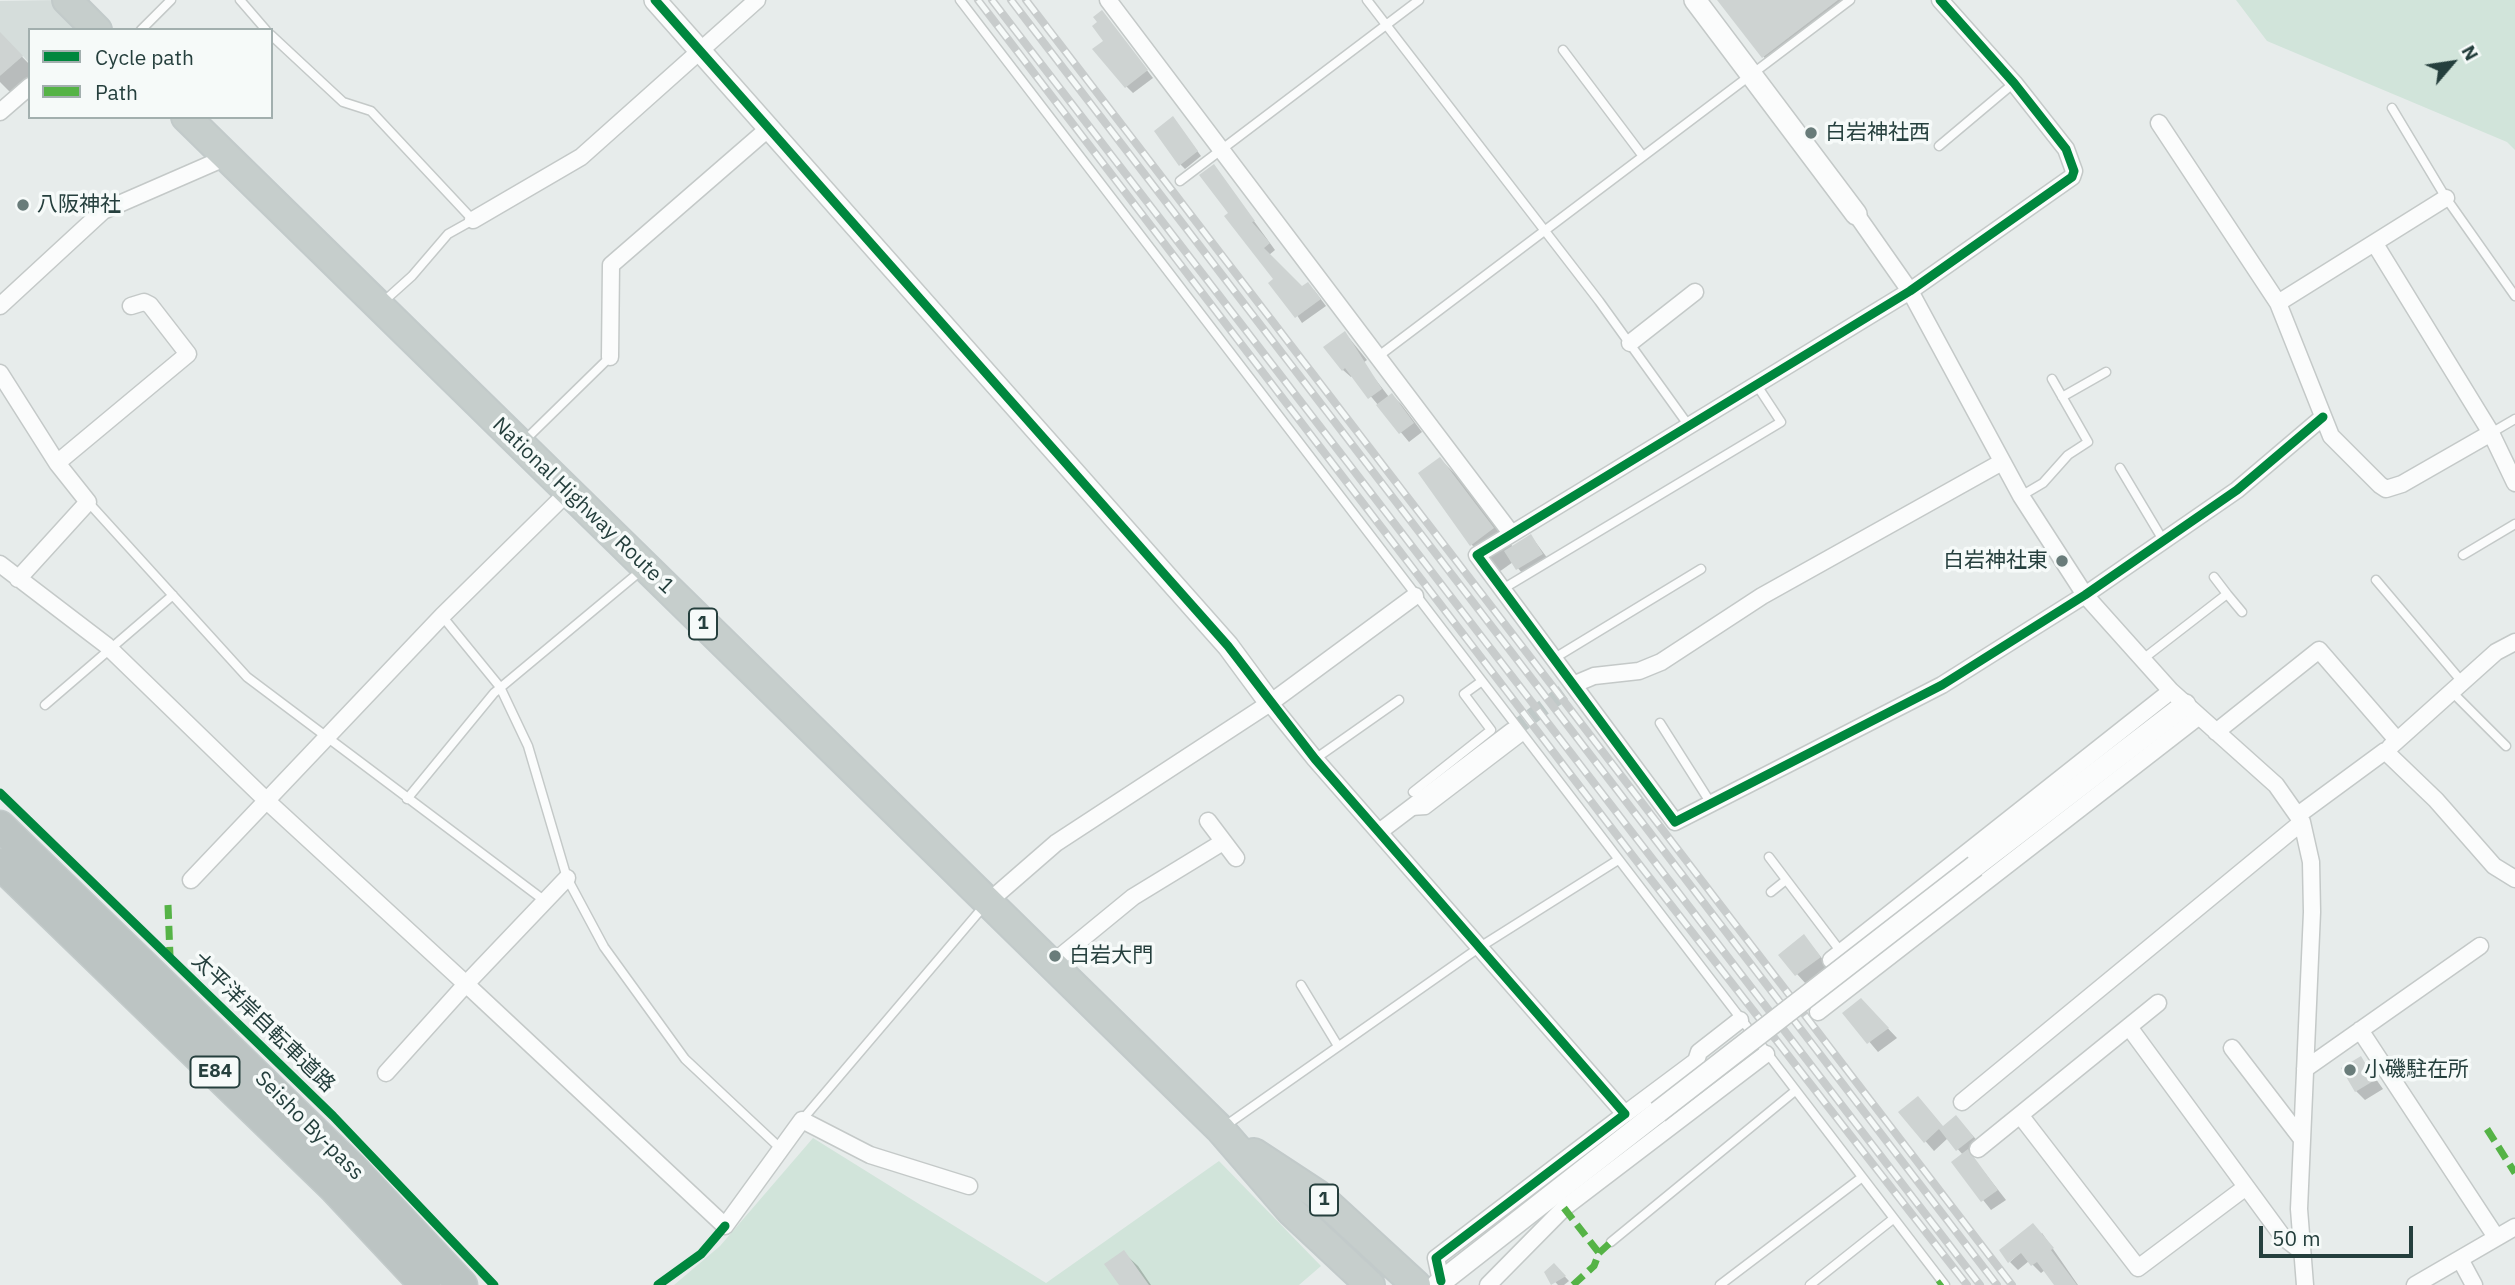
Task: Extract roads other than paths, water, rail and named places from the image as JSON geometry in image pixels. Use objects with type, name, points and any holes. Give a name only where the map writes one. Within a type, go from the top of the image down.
[{"type":"highway","points":[[67,0],[94,28]]},
{"type":"highway","name":"National Highway Route 1","points":[[188,119],[1220,1129],[1292,1210],[1370,1285]]},
{"type":"highway","name":"Seisho By-pass","points":[[0,826],[353,1169],[462,1285]]},
{"type":"highway","name":"Seisho By-pass","points":[[0,864],[334,1188],[425,1285]]},
{"type":"highway","name":"National Highway Route 1","points":[[1220,1129],[1318,1195],[1431,1284]]},
{"type":"street","points":[[655,0],[1228,646],[1315,759],[1625,1114]]},
{"type":"street","points":[[473,220],[581,157],[757,0]]},
{"type":"street","points":[[1108,0],[1380,355],[1511,533]]},
{"type":"street","points":[[1695,0],[1856,214],[1910,291],[2021,496],[2085,595],[2184,704],[2276,785],[2300,819],[2311,862],[2312,912],[2301,1138],[2301,1251],[2305,1285]]},
{"type":"street","points":[[1940,0],[2014,83],[2066,149],[2074,171],[2072,177],[1910,291],[1477,555],[1675,822],[1942,685],[2085,595],[2237,490],[2323,417]]},
{"type":"street","points":[[0,112],[28,88]]},
{"type":"street","points":[[2159,123],[2278,303],[2331,436],[2386,489],[2402,484],[2491,433]]},
{"type":"street","points":[[610,357],[611,265],[769,128]]},
{"type":"street","points":[[0,306],[103,211],[227,157]]},
{"type":"street","points":[[2278,303],[2446,198]]},
{"type":"street","points":[[2375,244],[2491,433],[2515,483]]},
{"type":"street","points":[[1629,343],[1695,292]]},
{"type":"street","points":[[57,463],[188,354],[150,305],[144,302],[131,306]]},
{"type":"street","points":[[0,373],[57,463],[88,502],[18,579]]},
{"type":"street","points":[[1575,684],[1594,676],[1639,671],[1661,662],[1762,596],[2002,462]]},
{"type":"street","points":[[191,880],[442,616],[569,492]]},
{"type":"street","points":[[0,564],[110,649],[268,802],[725,1226],[802,1120],[870,1155],[968,1186]]},
{"type":"street","points":[[987,903],[1056,843],[1270,703],[1416,596]]},
{"type":"street","points":[[1962,1101],[2391,745],[2496,652],[2515,642]]},
{"type":"street","points":[[2216,732],[2319,650],[2436,800],[2494,866],[2515,879]]},
{"type":"street","points":[[1431,1284],[1658,1112],[2184,704]]},
{"type":"street","points":[[1836,956],[2184,704]]},
{"type":"street","points":[[1818,1012],[2184,704]]},
{"type":"street","points":[[1379,832],[1518,733]]},
{"type":"street","points":[[1405,812],[1413,792]]},
{"type":"street","points":[[1208,821],[1236,858]]},
{"type":"street","points":[[1050,965],[1133,897],[1223,842]]},
{"type":"street","points":[[386,1073],[567,878]]},
{"type":"street","points":[[1860,937],[1871,970]]},
{"type":"street","points":[[2305,1069],[2480,946]]},
{"type":"street","points":[[1978,1149],[2158,1003]]},
{"type":"street","points":[[1431,1284],[1436,1258],[1696,1061],[1699,1052],[1740,1020]]},
{"type":"street","points":[[2129,1027],[2283,1237],[2301,1251]]},
{"type":"street","points":[[2360,1030],[2496,1237]]},
{"type":"street","points":[[2232,1048],[2301,1138]]},
{"type":"street","points":[[1488,1285],[1564,1208],[1766,1054]]},
{"type":"street","points":[[2020,1115],[2138,1268],[2246,1187]]},
{"type":"street","points":[[2415,1285],[2515,1227]]},
{"type":"street","points":[[2460,1259],[2474,1285]]},
{"type":"lane","points":[[143,28],[170,0]]},
{"type":"lane","points":[[240,0],[263,28]]},
{"type":"lane","points":[[960,0],[1482,681],[1518,733],[1945,1285]]},
{"type":"lane","points":[[1367,0],[1629,343],[1689,426]]},
{"type":"lane","points":[[1180,181],[1419,0]]},
{"type":"lane","points":[[1380,355],[1542,230],[1850,0]]},
{"type":"lane","points":[[273,37],[343,102],[371,111],[473,220],[448,234],[412,276],[379,306]]},
{"type":"lane","points":[[1563,50],[1642,155]]},
{"type":"lane","points":[[1939,146],[2014,83]]},
{"type":"lane","points":[[2392,108],[2446,198],[2515,296]]},
{"type":"lane","points":[[520,445],[610,357]]},
{"type":"lane","points":[[2062,397],[2106,372]]},
{"type":"lane","points":[[2021,496],[2043,483],[2068,455],[2088,442],[2052,379]]},
{"type":"lane","points":[[1501,590],[1781,422],[1756,384]]},
{"type":"lane","points":[[2491,433],[2515,419]]},
{"type":"lane","points":[[2120,468],[2163,540]]},
{"type":"lane","points":[[88,502],[247,677],[545,901]]},
{"type":"lane","points":[[2463,555],[2515,524]]},
{"type":"lane","points":[[407,799],[500,687],[645,568]]},
{"type":"lane","points":[[1553,659],[1701,569]]},
{"type":"lane","points":[[2214,577],[2242,612]]},
{"type":"lane","points":[[2376,580],[2506,746]]},
{"type":"lane","points":[[2143,659],[2227,594]]},
{"type":"lane","points":[[45,705],[173,595]]},
{"type":"lane","points":[[442,616],[500,687],[528,746],[567,878],[604,947],[685,1059],[780,1148]]},
{"type":"lane","points":[[1413,792],[1491,730],[1464,694],[1482,681]]},
{"type":"lane","points":[[1315,759],[1399,700]]},
{"type":"lane","points":[[1660,723],[1712,805]]},
{"type":"lane","points":[[1769,857],[1836,956]]},
{"type":"lane","points":[[1220,1129],[1479,947],[1618,860]]},
{"type":"lane","points":[[1771,892],[1786,880]]},
{"type":"lane","points":[[802,1120],[987,903]]},
{"type":"lane","points":[[1301,985],[1338,1046]]},
{"type":"lane","points":[[1611,1242],[1796,1091]]},
{"type":"lane","points":[[1720,1285],[1861,1178]]},
{"type":"lane","points":[[1810,1285],[1893,1219]]},
{"type":"tunnel","points":[[1512,731],[1575,684]]},
{"type":"railway","points":[[978,0],[1639,864],[1967,1285]]},
{"type":"railway","points":[[992,0],[1980,1285]]},
{"type":"railway","points":[[1011,0],[1997,1285]]},
{"type":"railway","points":[[1026,0],[2012,1285]]},
{"type":"place","name":"白岩神社西","points":[[1811,133]]},
{"type":"place","name":"八阪神社","points":[[23,205]]},
{"type":"place","name":"白岩神社東","points":[[2062,561]]},
{"type":"place","name":"白岩大門","points":[[1055,956]]},
{"type":"place","name":"小磯駐在所","points":[[2350,1070]]}]
